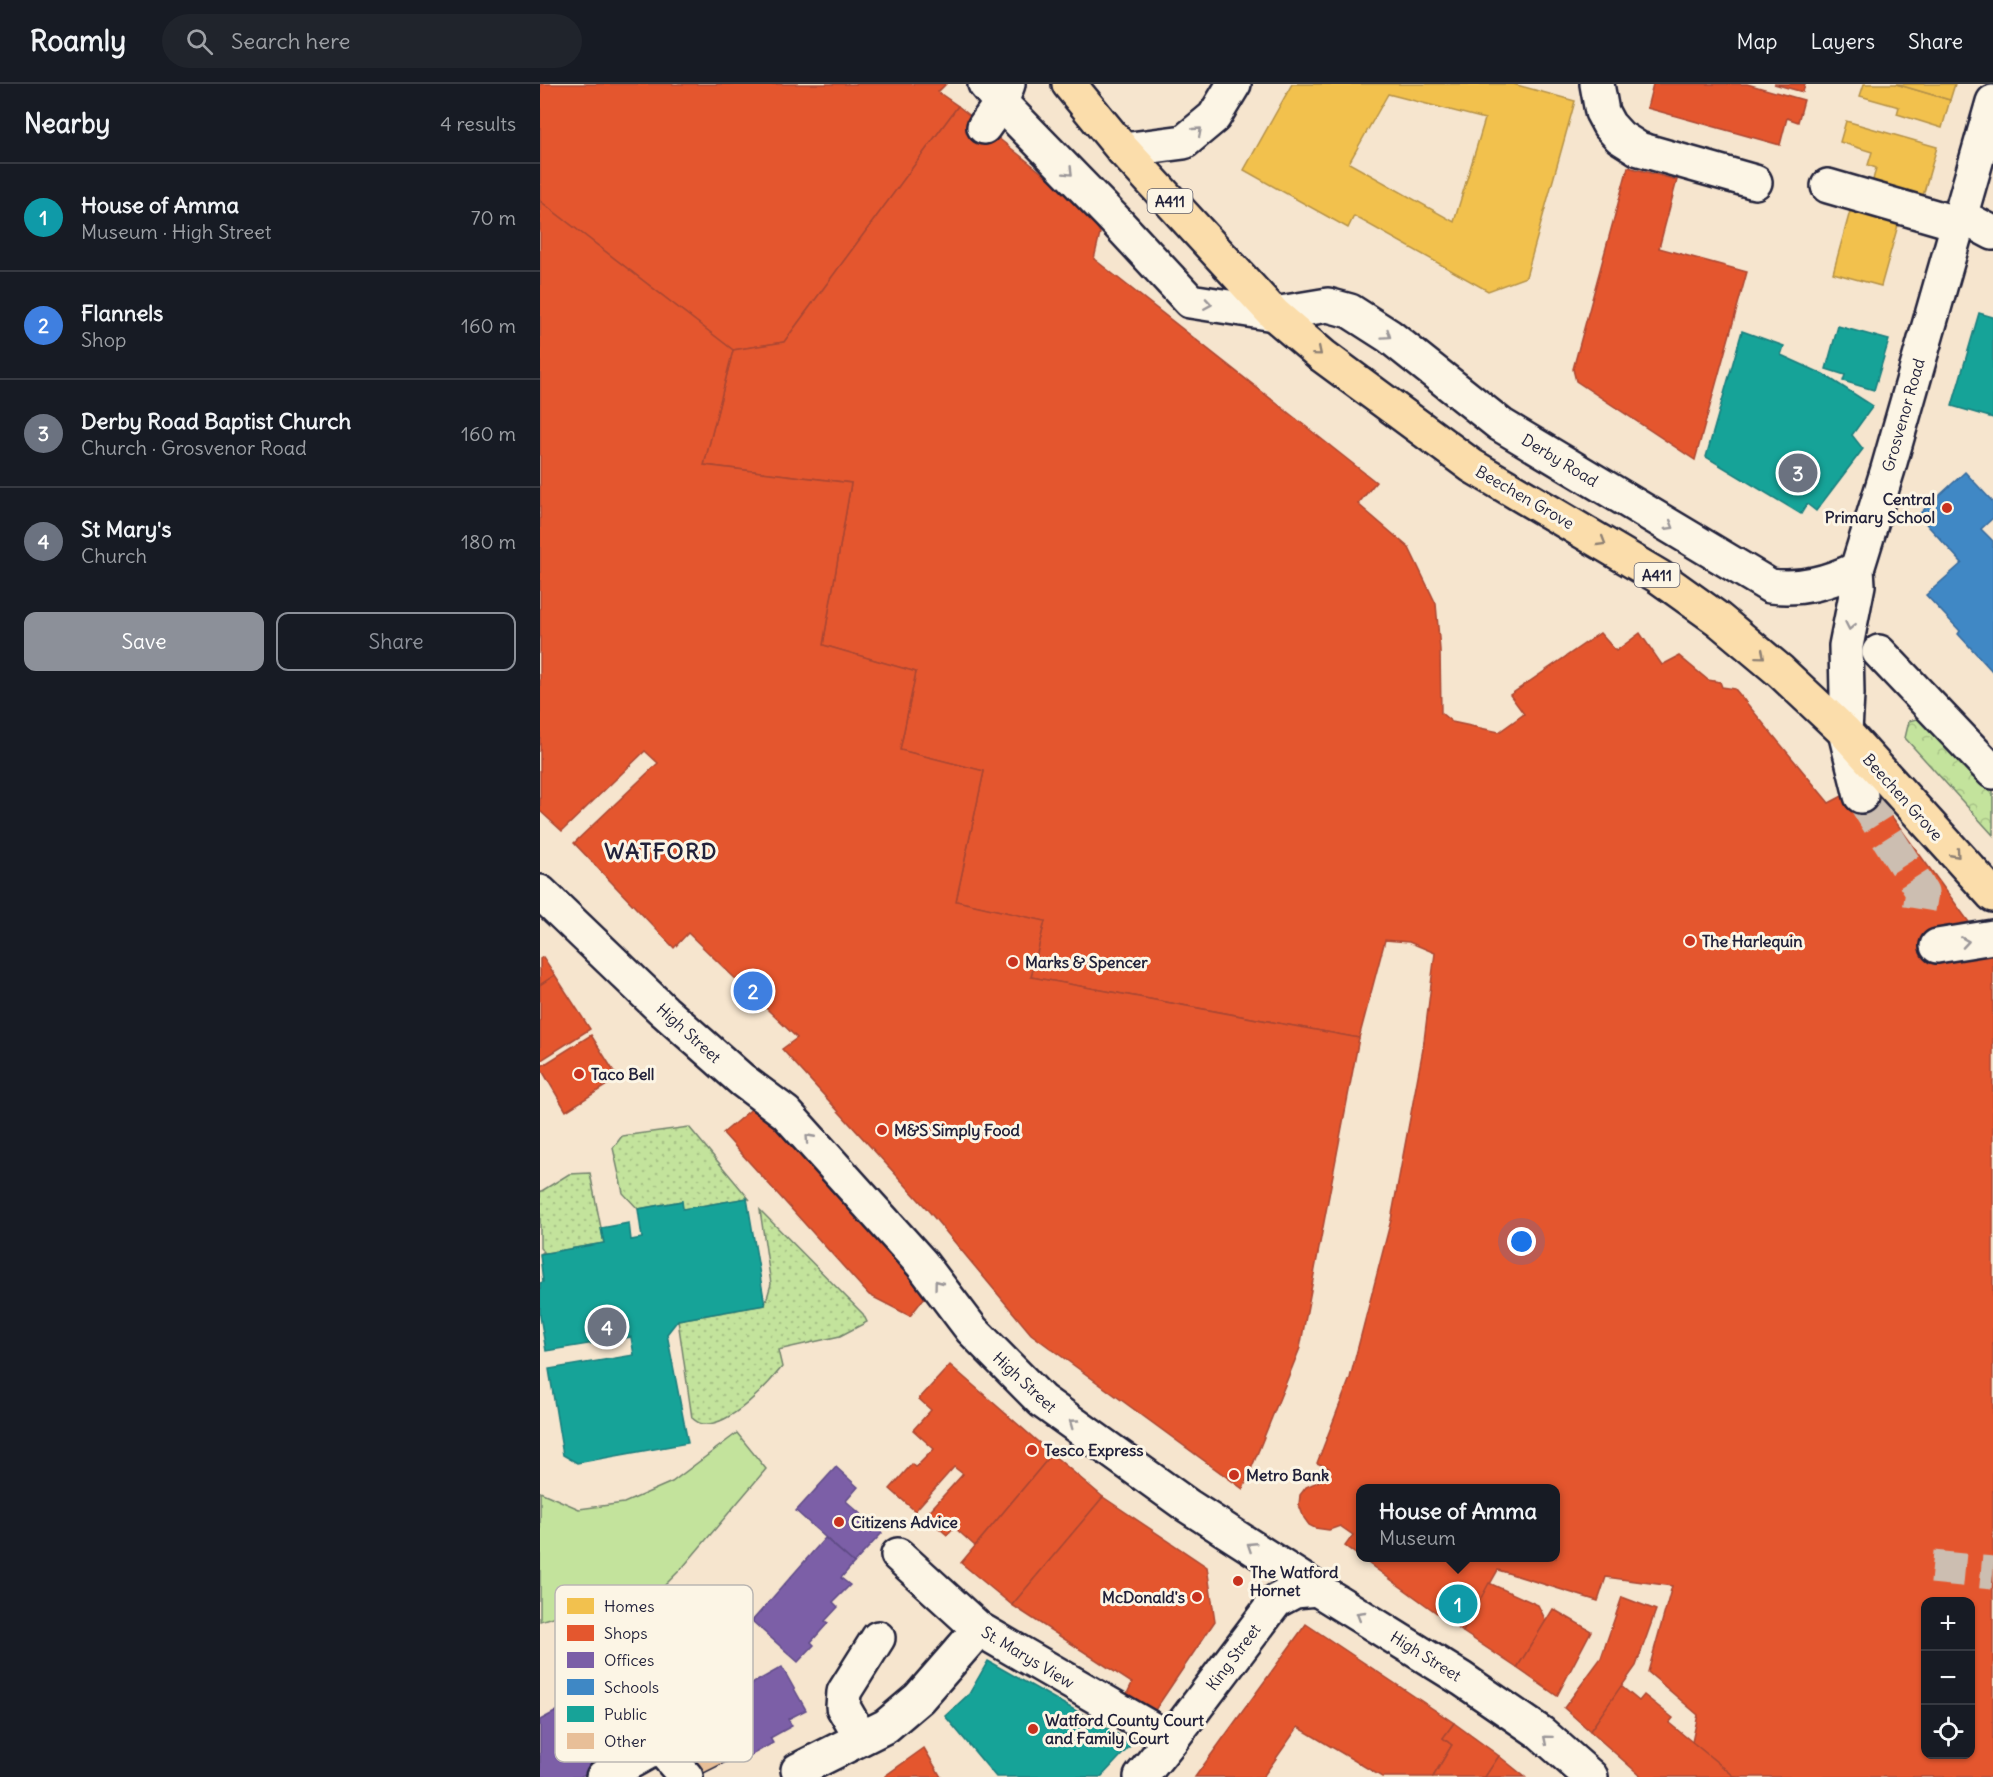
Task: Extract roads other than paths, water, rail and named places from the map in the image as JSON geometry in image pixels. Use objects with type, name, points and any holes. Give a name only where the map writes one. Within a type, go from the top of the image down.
[{"type":"main road","name":"Beechen Grove","points":[[1069,84],[1123,150],[1274,314],[1323,356],[1472,466],[1658,576],[1718,619],[1780,671],[1845,732],[1993,895]]},
{"type":"street","points":[[1123,150],[1184,142],[1214,117],[1234,84]]},
{"type":"street","points":[[1597,84],[1602,112],[1609,125],[1620,137],[1639,149],[1755,182]]},
{"type":"street","name":"Derby Road","points":[[995,100],[1025,146],[1113,218],[1190,301],[1274,314],[1328,305],[1350,311],[1389,336],[1501,424],[1770,586],[1794,588],[1818,585],[1857,568]]},
{"type":"street","name":"Grosvenor Road","points":[[1861,796],[1845,732],[1846,646],[1858,585],[1857,568],[1993,102]]},
{"type":"street","points":[[1828,186],[1960,220],[1993,233]]},
{"type":"street","points":[[1879,652],[1993,772]]},
{"type":"street","name":"High Street","points":[[540,892],[664,1011],[742,1080],[786,1113],[922,1264],[972,1330],[1042,1401],[1188,1506],[1462,1679],[1540,1733],[1591,1777]]},
{"type":"street","points":[[1937,946],[1993,938]]},
{"type":"street","name":"St. Marys View","points":[[898,1556],[979,1629],[1171,1740]]},
{"type":"street","name":"King Street","points":[[1141,1777],[1276,1600],[1295,1591],[1317,1589]]},
{"type":"street","points":[[798,1770],[886,1726],[919,1698],[979,1629]]},
{"type":"street","points":[[861,1738],[843,1707],[844,1692],[878,1638]]},
{"type":"street","points":[[603,1777],[630,1762]]},
{"type":"street","points":[[673,1762],[686,1777]]},
{"type":"tunnel","points":[[1861,796],[1922,892],[1918,916]]},
{"type":"tunnel","points":[[1932,1567],[1993,1573]]},
{"type":"place","name":"Derby Road Baptist Church","points":[[1798,473]]},
{"type":"place","name":"Central Primary School","points":[[1947,508]]},
{"type":"place","name":"The Harlequin","points":[[1690,941]]},
{"type":"place","name":"Marks & Spencer","points":[[1013,962]]},
{"type":"place","name":"Flannels","points":[[753,991]]},
{"type":"place","name":"Taco Bell","points":[[579,1074]]},
{"type":"place","name":"M&S Simply Food","points":[[882,1130]]},
{"type":"place","name":"St Mary's","points":[[607,1327]]},
{"type":"place","name":"Tesco Express","points":[[1032,1450]]},
{"type":"place","name":"Metro Bank","points":[[1234,1475]]},
{"type":"place","name":"Citizens Advice","points":[[839,1522]]},
{"type":"place","name":"The Watford Hornet","points":[[1238,1581]]},
{"type":"place","name":"McDonald's","points":[[1197,1597]]},
{"type":"place","name":"House of Amma","points":[[1458,1604]]},
{"type":"place","name":"Watford County Court and Family Court","points":[[1033,1729]]},
{"type":"district","name":"WATFORD","points":[[661,851]]}]
